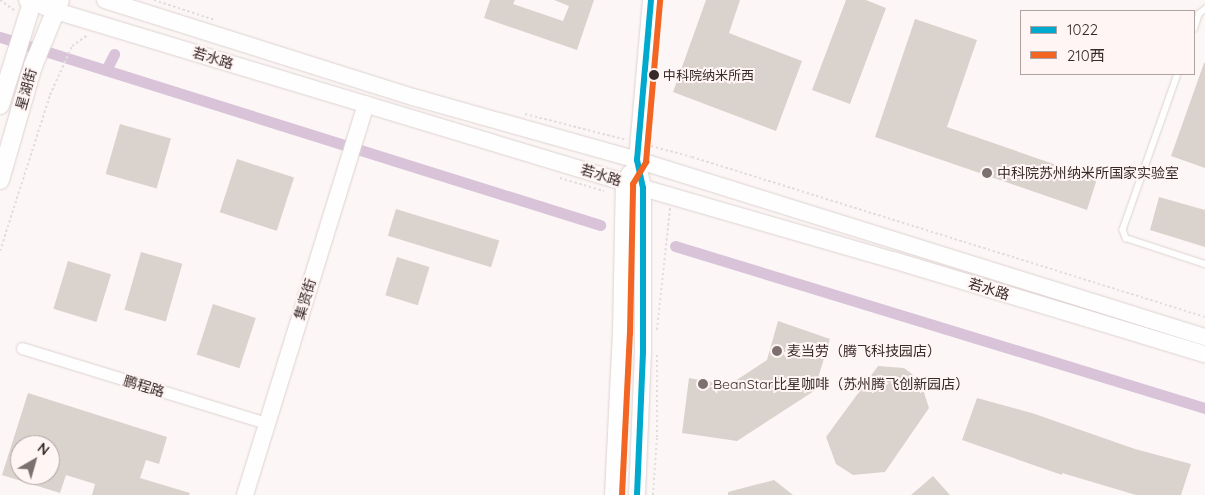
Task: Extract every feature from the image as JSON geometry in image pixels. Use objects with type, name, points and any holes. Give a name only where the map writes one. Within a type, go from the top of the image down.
[{"type":"main road","name":"若水路","points":[[105,0],[413,97],[637,160],[1205,337]]},
{"type":"main road","points":[[637,495],[643,351],[644,188],[637,160],[651,0]]},
{"type":"main road","name":"若水路","points":[[31,1],[58,5],[366,104],[1205,354]]},
{"type":"main road","name":"星湖街","points":[[0,105],[13,64],[20,20],[31,1]]},
{"type":"main road","name":"星湖街","points":[[0,180],[33,66],[58,5]]},
{"type":"main road","name":"集贤街","points":[[245,495],[366,104]]},
{"type":"main road","points":[[613,495],[621,333],[624,182],[637,160]]},
{"type":"street","name":"鹏程路","points":[[22,348],[266,423]]},
{"type":"lane","points":[[1195,25],[1199,14],[1205,9]]},
{"type":"lane","points":[[1178,75],[1123,230],[1126,238],[1205,264]]},
{"type":"path","points":[[0,0],[12,7],[20,20]]},
{"type":"path","points":[[154,0],[217,21]]},
{"type":"path","points":[[0,251],[50,95],[72,46],[80,38],[92,35]]},
{"type":"path","points":[[522,114],[692,157],[1205,317]]},
{"type":"path","points":[[657,339],[671,203]]},
{"type":"path","points":[[653,495],[657,437],[657,349]]},
{"type":"building","points":[[490,0],[515,0],[513,4],[563,21],[569,6],[554,0],[594,0],[577,50],[484,18]]},
{"type":"building","points":[[706,0],[740,0],[729,33],[802,61],[776,131],[673,92]]},
{"type":"building","points":[[846,0],[866,0],[886,8],[850,104],[812,90]]},
{"type":"building","points":[[915,19],[977,40],[947,127],[1097,179],[1087,210],[875,137]]},
{"type":"building","points":[[1205,63],[1205,168],[1171,156]]},
{"type":"building","points":[[120,124],[171,139],[157,189],[106,174]]},
{"type":"building","points":[[237,159],[294,178],[277,231],[220,212]]},
{"type":"building","points":[[1159,197],[1205,210],[1205,247],[1150,230]]},
{"type":"building","points":[[396,209],[499,241],[491,267],[388,236]]},
{"type":"building","points":[[141,252],[182,264],[166,322],[124,310]]},
{"type":"building","points":[[397,257],[430,267],[418,305],[385,295]]},
{"type":"building","points":[[68,261],[111,274],[96,322],[53,309]]},
{"type":"building","points":[[213,304],[256,318],[239,368],[197,354]]},
{"type":"building","points":[[778,321],[830,339],[814,391],[737,441],[682,433],[689,378],[729,385],[767,360]]},
{"type":"building","points":[[878,366],[904,368],[920,380],[929,408],[885,472],[853,475],[836,464],[826,437]]},
{"type":"building","points":[[28,393],[167,437],[159,464],[146,460],[140,478],[190,493],[189,495],[92,495],[95,484],[66,475],[60,493],[34,485],[60,485],[60,435],[15,435]]},
{"type":"building","points":[[977,398],[1032,413],[1135,449],[1191,464],[1181,495],[1136,495],[1062,473],[1062,475],[962,440]]},
{"type":"building","points":[[10,450],[10,477],[2,475]]},
{"type":"building","points":[[933,476],[950,495],[911,495]]},
{"type":"building","points":[[774,480],[793,495],[728,495],[728,492]]},
{"type":"waterway","points":[[0,37],[600,225]]},
{"type":"waterway","points":[[106,70],[114,54]]},
{"type":"waterway","points":[[675,246],[1205,408]]},
{"type":"transit line","name":"1022","points":[[637,495],[643,351],[643,188],[637,160],[651,0]]},
{"type":"transit line","name":"210西","points":[[622,495],[630,333],[633,184],[646,162],[660,1]]},
{"type":"place","name":"中科院纳米所西","points":[[654,75]]},
{"type":"place","name":"中科院苏州纳米所国家实验室","points":[[987,173]]},
{"type":"place","name":"麦当劳（腾飞科技园店）","points":[[777,351]]},
{"type":"place","name":"BeanStar比星咖啡（苏州腾飞创新园店）","points":[[703,384]]}]
